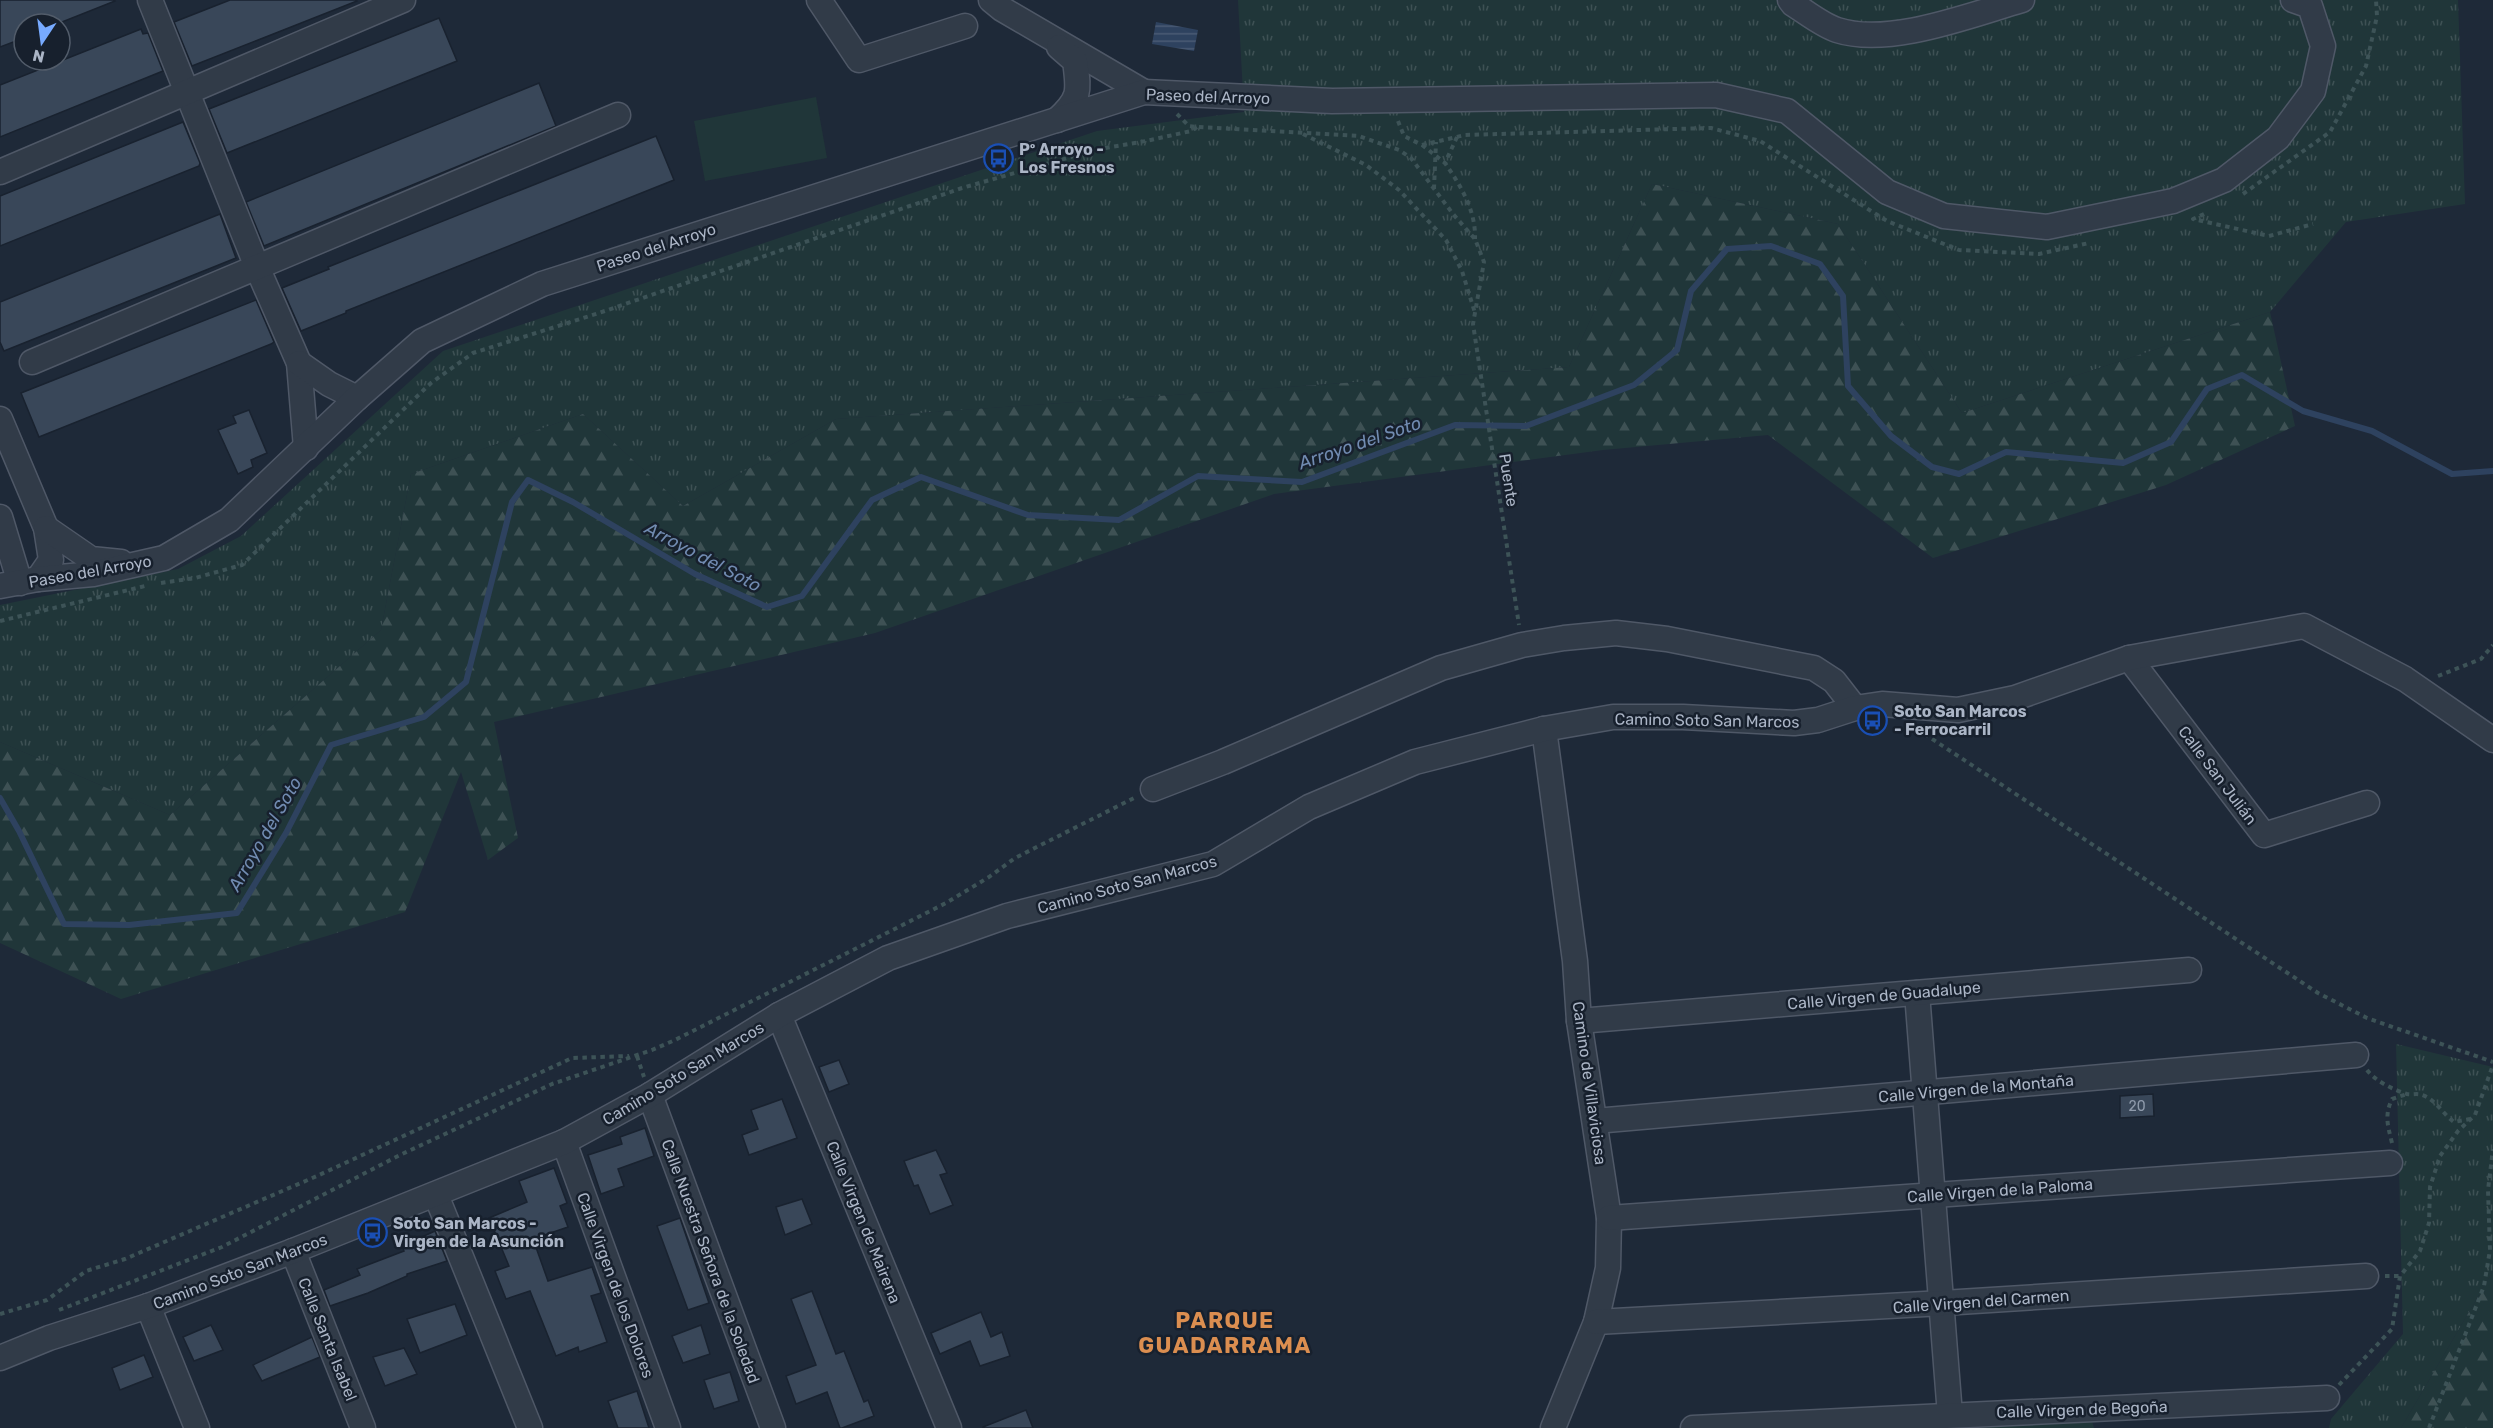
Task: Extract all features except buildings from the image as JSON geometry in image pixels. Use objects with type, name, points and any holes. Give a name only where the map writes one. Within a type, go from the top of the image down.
[{"type":"street","points":[[150,0],[257,267],[299,363],[306,448]]},
{"type":"street","points":[[0,172],[403,0]]},
{"type":"street","points":[[819,0],[859,60],[965,26]]},
{"type":"street","points":[[991,0],[1002,9],[1144,92]]},
{"type":"street","points":[[1790,0],[1836,30],[1881,36],[1947,22],[2022,0]]},
{"type":"street","name":"Paseo del Arroyo","points":[[19,583],[93,574],[139,575],[229,520],[357,398],[422,341],[542,284],[1144,92],[1332,101],[1716,95],[1787,111],[1887,192],[1944,216],[2047,227],[2177,212],[2224,180],[2278,138],[2313,91],[2323,46],[2310,6],[2293,0]]},
{"type":"street","points":[[1046,35],[1075,61],[1078,87],[1072,106],[1057,120]]},
{"type":"street","points":[[32,362],[618,115]]},
{"type":"street","points":[[299,363],[329,384],[357,398]]},
{"type":"street","points":[[0,419],[46,528],[51,560],[19,583],[0,517]]},
{"type":"street","points":[[46,528],[91,559],[139,575]]},
{"type":"street","name":"Camino Soto San Marcos","points":[[0,1358],[49,1338],[148,1306],[292,1251],[564,1142],[650,1095],[779,1015],[888,958],[1007,916],[1213,864],[1309,807],[1415,762],[1544,729],[1613,717],[1683,717],[1794,723],[1818,720],[1870,705],[1898,704],[1958,711],[2015,698],[2129,658],[2304,626],[2406,679],[2493,740]]},
{"type":"street","points":[[1154,789],[1223,762],[1441,668],[1522,645],[1592,634],[1616,633],[1667,639],[1814,668],[1834,681],[1855,708]]},
{"type":"street","name":"Calle San Julián","points":[[2129,658],[2264,835],[2367,803]]},
{"type":"street","name":"Camino de Villaviciosa","points":[[1544,729],[1575,961],[1579,1021],[1610,1218],[1608,1268],[1596,1322],[1553,1428]]},
{"type":"street","name":"Calle Virgen de Guadalupe","points":[[1579,1021],[2189,970]]},
{"type":"street","points":[[1917,993],[1950,1415]]},
{"type":"street","name":"Calle Virgen de Mairena","points":[[779,1015],[950,1428]]},
{"type":"street","name":"Calle Virgen de la Montaña","points":[[1595,1121],[2356,1055]]},
{"type":"street","name":"Calle Nuestra Señora de la Soledad","points":[[650,1095],[773,1428]]},
{"type":"street","name":"Calle Virgen de los Dolores","points":[[564,1142],[668,1428]]},
{"type":"street","name":"Calle Virgen de la Paloma","points":[[1610,1218],[2390,1162]]},
{"type":"street","points":[[435,1195],[530,1428]]},
{"type":"street","name":"Calle Santa Isabel","points":[[292,1251],[363,1428]]},
{"type":"street","name":"Calle Virgen del Carmen","points":[[1596,1322],[1943,1304],[2366,1276]]},
{"type":"street","points":[[148,1306],[197,1428]]},
{"type":"street","name":"Calle Virgen de Begoña","points":[[1693,1428],[2326,1398]]},
{"type":"path","points":[[1393,99],[1399,127],[1404,136],[1422,145],[1436,158],[1445,163],[1458,137]]},
{"type":"path","points":[[1172,108],[1189,126],[1359,136],[1399,150],[1411,158],[1475,239]]},
{"type":"path","points":[[0,621],[156,584],[195,578],[242,565],[431,383],[473,353],[599,313],[962,188],[1099,149],[1191,131],[1197,127]]},
{"type":"path","points":[[1422,145],[1458,137],[1711,128],[1760,141],[1887,221],[1959,250],[2039,254],[2094,242]]},
{"type":"path","points":[[1301,133],[1366,165],[1399,190],[1446,240],[1462,271],[1475,314]]},
{"type":"path","points":[[1434,189],[1436,142]]},
{"type":"path","name":"Puente","points":[[1445,163],[1462,190],[1476,224],[1475,239],[1484,262],[1473,324],[1519,629]]},
{"type":"path","points":[[2406,679],[2427,680],[2481,659],[2493,645]]},
{"type":"path","points":[[1909,723],[2318,993],[2377,1022],[2493,1063],[2475,1115],[2440,1155],[2430,1187],[2429,1223],[2420,1251],[2400,1276],[2392,1329],[2326,1398]]},
{"type":"path","points":[[54,1312],[222,1247],[400,1155],[542,1089],[675,1040],[945,903],[989,877],[1015,858],[1154,789]]},
{"type":"path","points":[[636,1055],[650,1095]]},
{"type":"path","points":[[0,1314],[47,1300],[86,1271],[125,1259],[317,1176],[572,1058],[636,1055]]},
{"type":"path","points":[[2356,1055],[2370,1074],[2407,1094]]},
{"type":"path","points":[[2390,1162],[2394,1152],[2386,1120],[2392,1099],[2407,1094],[2422,1095],[2436,1104],[2443,1114],[2454,1122],[2471,1119]]},
{"type":"path","points":[[2429,1428],[2484,1286],[2490,1250],[2488,1190],[2493,1149]]},
{"type":"green space","points":[[1238,0],[2458,0],[2465,204],[2346,222],[2270,312],[1962,413],[1838,224],[1652,184],[1569,367],[836,419],[683,506],[583,414],[411,474],[381,630],[170,815],[0,742],[0,605],[178,569],[241,536],[443,351],[1097,131],[1244,112]]},
{"type":"green space","points":[[816,97],[827,158],[705,181],[694,121]]},
{"type":"green space","points":[[1652,184],[1838,224],[1962,413],[2270,312],[2295,426],[2166,485],[1933,558],[1768,435],[1603,450],[1274,494],[875,633],[494,722],[518,838],[488,860],[461,772],[405,912],[121,999],[0,943],[0,742],[170,815],[381,630],[411,474],[583,414],[683,506],[836,419],[1569,367]]},
{"type":"green space","points":[[2396,1044],[2493,1067],[2493,1271],[2401,1428],[2329,1428],[2331,1419],[2403,1334]]},
{"type":"green space","points":[[2493,1271],[2493,1428],[2401,1428]]},
{"type":"green space","points":[[2091,1418],[2094,1428],[1894,1428]]},
{"type":"water","points":[[1156,22],[1198,30],[1194,51],[1152,44]]},
{"type":"waterway","name":"Arroyo del Soto","points":[[0,798],[19,831],[64,924],[129,925],[237,913],[286,833],[331,745],[424,717],[466,682],[512,502],[528,480],[573,502],[695,574],[767,607],[802,596],[872,500],[921,477],[1028,515],[1119,520],[1198,476],[1302,482],[1455,425],[1526,426],[1634,385],[1677,350],[1691,291],[1727,249],[1771,246],[1820,264],[1843,296],[1848,386],[1891,436],[1932,467],[1959,474],[2006,452],[2123,463],[2171,442],[2207,389],[2242,375],[2303,411],[2372,431],[2452,474],[2493,471]]},
{"type":"place","name":"Pº Arroyo - Los Fresnos","points":[[998,158]]},
{"type":"place","name":"Soto San Marcos - Ferrocarril","points":[[1873,720]]},
{"type":"place","name":"Soto San Marcos - Virgen de la Asunción","points":[[372,1232]]},
{"type":"district","name":"PARQUE GUADARRAMA","points":[[1225,1332]]}]
